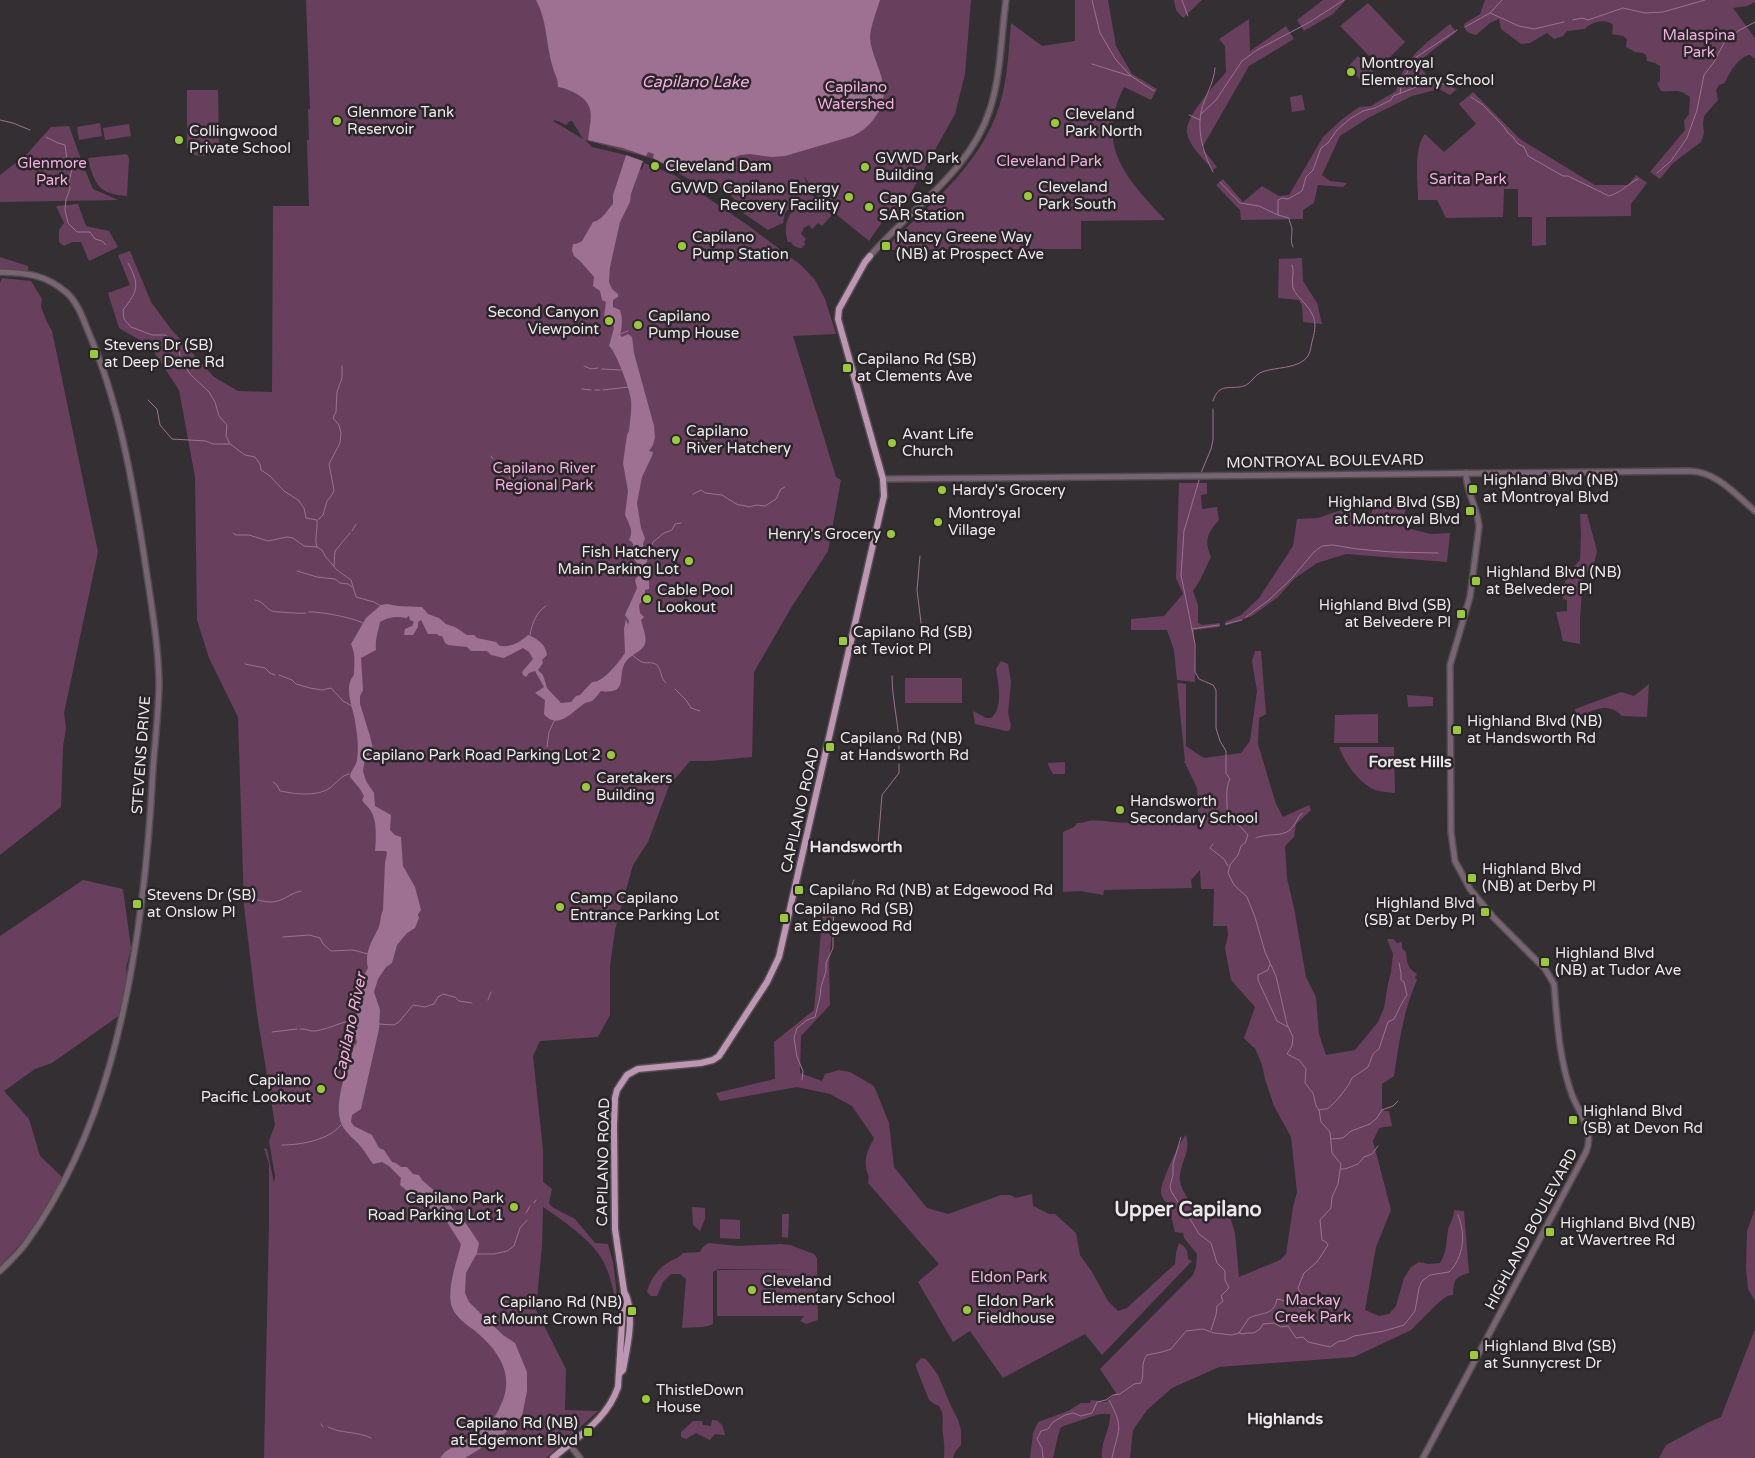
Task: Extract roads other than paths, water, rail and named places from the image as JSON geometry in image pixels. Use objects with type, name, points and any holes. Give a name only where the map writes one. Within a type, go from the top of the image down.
[{"type":"main road","name":"CAPILANO ROAD","points":[[620,1374],[618,1366],[622,1337],[624,1291],[615,1229],[614,1125],[617,1090],[627,1076],[638,1069],[701,1064],[719,1056],[774,970],[779,957],[802,858],[884,496],[883,478],[838,319],[839,309],[870,256]]},
{"type":"main road","name":"CAPILANO ROAD","points":[[552,1458],[596,1422],[605,1412],[614,1396],[620,1374],[623,1370],[629,1330],[628,1298],[624,1291]]},
{"type":"main road","points":[[623,1310],[627,1319],[626,1326],[629,1330]]},
{"type":"main road","points":[[622,1337],[624,1344],[622,1357],[624,1362]]},
{"type":"street","points":[[870,256],[950,175],[975,143],[990,111],[996,88],[1006,0]]},
{"type":"street","name":"STEVENS DRIVE","points":[[0,272],[31,273],[52,283],[68,294],[81,313],[98,353],[115,409],[133,484],[153,618],[159,683],[145,872],[132,966],[110,1065],[69,1174],[24,1245],[0,1271]]},
{"type":"street","name":"MONTROYAL BOULEVARD","points":[[883,478],[1697,471],[1716,478],[1755,511]]},
{"type":"street","name":"HIGHLAND BOULEVARD","points":[[1423,1458],[1586,1152],[1590,1140],[1572,1095],[1565,1070],[1557,1029],[1552,979],[1545,969],[1494,918],[1470,889],[1455,861],[1451,832],[1450,665],[1470,598],[1479,527],[1478,516],[1467,486],[1466,473]]},
{"type":"street","points":[[569,1444],[580,1458]]},
{"type":"water","name":"Capilano Lake","points":[[536,0],[880,0],[872,24],[870,38],[883,83],[884,91],[881,107],[873,121],[853,136],[785,156],[740,155],[711,168],[701,168],[684,174],[653,158],[654,154],[648,152],[646,156],[623,148],[588,140],[591,120],[590,109],[587,103],[577,94],[558,87],[542,15]]},
{"type":"water","points":[[626,155],[643,161],[630,202],[620,222],[610,267],[609,282],[612,289],[618,294],[618,297],[613,300],[613,307],[620,310],[621,313],[620,335],[622,337],[628,334],[632,337],[634,353],[654,426],[655,437],[649,451],[653,452],[642,477],[637,503],[641,528],[645,538],[644,549],[650,551],[646,564],[649,589],[645,590],[645,597],[639,605],[640,613],[644,617],[641,620],[645,644],[625,663],[619,687],[615,690],[601,691],[592,701],[585,703],[565,718],[555,721],[549,719],[544,714],[545,700],[535,693],[544,687],[535,671],[529,673],[526,677],[523,675],[522,672],[533,659],[529,652],[523,648],[504,658],[491,655],[487,651],[471,651],[467,647],[448,645],[442,636],[428,634],[421,620],[418,622],[418,627],[413,635],[404,635],[405,629],[412,626],[414,622],[410,620],[409,616],[406,618],[389,618],[380,622],[376,639],[376,650],[361,658],[363,690],[360,696],[360,704],[373,749],[365,759],[363,771],[366,781],[374,793],[375,806],[391,815],[390,830],[395,835],[401,837],[403,866],[415,887],[421,910],[418,914],[419,918],[415,928],[407,933],[397,945],[392,963],[386,967],[378,979],[374,992],[380,1010],[379,1029],[361,1109],[352,1115],[351,1122],[354,1126],[372,1135],[379,1148],[384,1150],[392,1162],[401,1167],[407,1167],[413,1174],[419,1175],[422,1180],[447,1202],[467,1225],[479,1243],[477,1253],[466,1273],[465,1293],[469,1302],[477,1310],[503,1335],[515,1343],[527,1372],[527,1391],[522,1416],[504,1434],[465,1458],[440,1458],[445,1452],[487,1425],[494,1418],[503,1400],[506,1382],[500,1359],[490,1345],[454,1312],[452,1307],[450,1300],[451,1284],[461,1244],[447,1222],[439,1214],[400,1185],[401,1178],[389,1166],[382,1162],[373,1164],[344,1128],[339,1117],[342,1086],[354,1046],[357,1043],[353,1025],[358,1011],[360,991],[364,983],[363,977],[368,968],[368,952],[379,927],[383,910],[387,853],[386,851],[375,851],[376,832],[374,817],[362,800],[364,796],[360,789],[350,777],[358,750],[356,726],[349,691],[349,685],[354,675],[354,656],[351,644],[366,618],[381,605],[387,604],[422,607],[428,614],[439,618],[467,635],[474,635],[477,638],[496,642],[500,646],[515,644],[528,635],[538,640],[545,648],[547,655],[542,660],[543,663],[538,670],[543,675],[547,688],[561,703],[571,702],[592,682],[606,676],[625,653],[624,629],[626,619],[628,625],[629,621],[625,615],[637,588],[635,580],[639,575],[637,563],[633,558],[633,545],[629,540],[630,528],[625,515],[628,491],[623,463],[629,431],[631,400],[622,371],[609,346],[614,328],[612,320],[607,320],[604,316],[606,302],[602,300],[600,291],[593,286],[594,277],[574,256],[572,250],[573,244],[582,241],[593,222],[602,217],[613,204],[613,195]]},
{"type":"waterway","points":[[1092,0],[1100,33],[1116,60],[1131,76],[1154,91]]},
{"type":"waterway","points":[[1182,0],[1188,16]]},
{"type":"waterway","points":[[1201,114],[1216,100],[1242,61],[1257,50],[1308,23],[1344,0]]},
{"type":"waterway","points":[[1465,27],[1490,13],[1502,0]]},
{"type":"waterway","points":[[1573,20],[1582,18],[1588,20],[1623,8],[1645,13],[1663,12],[1705,0]]},
{"type":"waterway","points":[[1490,13],[1519,26],[1534,29],[1564,22]]},
{"type":"waterway","points":[[1657,173],[1671,161],[1687,138],[1697,110],[1704,75],[1714,62],[1724,43],[1738,31],[1755,22]]},
{"type":"waterway","points":[[1400,94],[1402,80],[1412,60],[1457,30]]},
{"type":"waterway","points":[[1092,64],[1130,76]]},
{"type":"waterway","points":[[1213,172],[1203,147],[1200,120],[1201,111],[1215,68]]},
{"type":"waterway","points":[[1293,247],[1291,241],[1292,228],[1289,218],[1278,215],[1278,200],[1282,198],[1288,199],[1302,191],[1306,177],[1313,170],[1321,148],[1328,143],[1337,130],[1363,111],[1375,108],[1391,100],[1393,96],[1419,86],[1435,82],[1452,88]]},
{"type":"waterway","points":[[1471,97],[1483,105],[1517,143],[1524,147],[1528,156],[1563,176],[1568,176],[1609,196],[1638,179]]},
{"type":"waterway","points":[[1189,115],[1200,120]]},
{"type":"waterway","points":[[0,120],[30,130]]},
{"type":"waterway","points":[[46,137],[65,145],[67,160]]},
{"type":"waterway","points":[[69,163],[72,169],[65,210],[68,223],[77,232],[90,232],[95,239],[102,241],[106,245]]},
{"type":"waterway","points":[[1220,182],[1240,203],[1259,206],[1278,215]]},
{"type":"waterway","points":[[128,263],[136,283],[136,288],[132,298],[123,310],[124,319],[131,327],[152,335],[165,335],[172,339],[179,351],[181,361],[191,375],[209,392],[215,402],[219,416],[227,425],[226,436],[230,444],[245,455],[255,457],[260,464],[261,470],[270,476],[284,491],[298,500],[304,508],[306,518],[317,520],[317,547],[322,550],[337,570],[351,580],[356,597],[381,606]]},
{"type":"waterway","points":[[1213,401],[1215,395],[1222,389],[1244,386],[1262,372],[1299,363],[1308,356],[1315,321],[1311,312],[1293,288],[1292,265]]},
{"type":"waterway","points":[[620,334],[628,331]]},
{"type":"waterway","points":[[318,520],[323,515],[327,501],[334,490],[329,464],[340,443],[341,433],[339,425],[333,418],[336,412],[337,392],[342,378],[342,366]]},
{"type":"waterway","points":[[584,366],[591,369],[598,368]]},
{"type":"waterway","points":[[602,369],[621,370]]},
{"type":"waterway","points":[[603,390],[629,387]]},
{"type":"waterway","points":[[582,389],[591,390]]},
{"type":"waterway","points":[[595,390],[600,390]]},
{"type":"waterway","points":[[148,400],[157,409],[160,425],[172,439],[229,444]]},
{"type":"waterway","points":[[1201,473],[1213,440],[1213,409]]},
{"type":"waterway","points":[[496,460],[510,472],[510,486]]},
{"type":"waterway","points":[[1043,1458],[1042,1448],[1037,1439],[1041,1431],[1048,1429],[1053,1422],[1065,1415],[1073,1413],[1081,1416],[1092,1413],[1097,1402],[1120,1394],[1134,1384],[1141,1383],[1144,1361],[1147,1355],[1171,1349],[1186,1331],[1203,1329],[1214,1333],[1232,1335],[1239,1333],[1249,1318],[1270,1311],[1277,1299],[1295,1306],[1307,1307],[1310,1303],[1298,1288],[1304,1273],[1317,1262],[1328,1245],[1322,1240],[1320,1220],[1331,1208],[1332,1197],[1338,1184],[1341,1164],[1332,1153],[1330,1132],[1321,1122],[1313,1093],[1305,1083],[1306,1069],[1299,1060],[1287,1054],[1292,1046],[1293,1037],[1287,1024],[1276,976],[1265,952],[1247,897],[1234,885],[1228,873],[1230,865],[1238,855],[1248,835],[1228,817],[1227,792],[1230,779],[1226,773],[1226,751],[1220,741],[1216,728],[1216,690],[1213,685],[1199,679],[1195,672],[1195,644],[1181,575],[1184,531],[1200,477]]},
{"type":"waterway","points":[[693,494],[701,490],[705,493],[722,495],[738,505],[749,507],[765,506],[776,499],[781,489],[785,487]]},
{"type":"waterway","points":[[650,550],[653,542],[664,533],[672,530],[675,524],[681,523]]},
{"type":"waterway","points":[[352,531],[356,524]]},
{"type":"waterway","points":[[233,533],[236,535],[249,535],[268,541],[287,537],[293,538],[304,546],[317,547]]},
{"type":"waterway","points":[[334,566],[335,551],[350,533]]},
{"type":"waterway","points":[[1246,617],[1269,600],[1292,578],[1314,552],[1322,546],[1333,545],[1392,552],[1438,553]]},
{"type":"waterway","points":[[920,556],[917,590],[923,639],[922,655]]},
{"type":"waterway","points":[[297,571],[317,577],[335,579],[352,587]]},
{"type":"waterway","points":[[255,600],[272,611],[306,613]]},
{"type":"waterway","points":[[530,635],[535,619],[546,606]]},
{"type":"waterway","points":[[309,612],[336,615],[363,623]]},
{"type":"waterway","points":[[1226,624],[1242,620]]},
{"type":"waterway","points":[[1192,629],[1219,625]]},
{"type":"waterway","points":[[632,655],[642,662],[657,665],[666,683]]},
{"type":"waterway","points":[[245,664],[265,668],[275,675]]},
{"type":"waterway","points":[[279,675],[292,680],[296,684],[310,688],[322,690],[331,688],[343,701],[352,706]]},
{"type":"waterway","points":[[892,676],[899,752]]},
{"type":"waterway","points":[[675,689],[691,708],[700,711]]},
{"type":"waterway","points":[[547,747],[549,732],[555,719]]},
{"type":"waterway","points":[[874,851],[878,844],[882,795],[899,773],[899,764]]},
{"type":"waterway","points":[[273,782],[280,791],[312,794],[330,788],[341,778],[349,774]]},
{"type":"waterway","points":[[1256,838],[1287,832],[1302,813]]},
{"type":"waterway","points":[[1213,844],[1210,848],[1224,859],[1228,866]]},
{"type":"waterway","points":[[848,894],[854,880]]},
{"type":"waterway","points":[[231,893],[271,902],[279,901],[301,891]]},
{"type":"waterway","points":[[802,1080],[803,1071],[797,1057],[794,1038],[797,1028],[807,1020],[815,1017],[826,971],[826,963],[833,948],[834,912],[837,910]]},
{"type":"waterway","points":[[283,937],[309,935],[320,938],[323,944],[331,951],[353,950],[368,954]]},
{"type":"waterway","points":[[1319,1110],[1327,1109],[1333,1104],[1352,1078],[1368,1067],[1372,1055],[1379,1049],[1388,1022],[1394,1019],[1407,995],[1404,982],[1401,980],[1399,963]]},
{"type":"waterway","points":[[1270,964],[1268,970],[1258,975],[1258,980],[1277,1021],[1288,1027]]},
{"type":"waterway","points":[[488,1000],[491,992]]},
{"type":"waterway","points":[[379,1024],[394,1025],[399,1022],[413,1005],[425,1007],[434,1004],[438,997],[443,994],[455,997],[459,1001],[472,1003]]},
{"type":"waterway","name":"Capilano River","points":[[300,1029],[315,1031],[356,1020]]},
{"type":"waterway","points":[[272,1032],[297,1029]]},
{"type":"waterway","points":[[1331,1139],[1343,1138],[1351,1131],[1370,1124],[1382,1110],[1393,1106],[1398,1101]]},
{"type":"waterway","points":[[282,1145],[314,1141],[336,1130],[341,1125]]},
{"type":"waterway","points":[[1181,1137],[1173,1164],[1171,1191],[1199,1234],[1211,1243],[1217,1263],[1225,1271],[1225,1280],[1229,1288],[1221,1296],[1223,1301],[1217,1306],[1211,1330]]},
{"type":"waterway","points":[[1341,1169],[1358,1164],[1364,1157],[1372,1154],[1378,1146]]},
{"type":"waterway","points":[[526,1213],[530,1206]]},
{"type":"waterway","points":[[1239,1333],[1254,1333],[1263,1324],[1274,1323],[1281,1327],[1288,1326],[1296,1338],[1303,1337],[1308,1342],[1330,1347],[1339,1341],[1344,1341],[1354,1336],[1384,1331],[1404,1325],[1415,1311],[1422,1281],[1430,1275],[1449,1272],[1458,1259],[1463,1237],[1458,1215]]},
{"type":"waterway","points":[[475,1254],[494,1254],[507,1251],[514,1246],[520,1228],[527,1220]]},
{"type":"waterway","points":[[1109,1400],[1119,1424],[1112,1458]]},
{"type":"waterway","points":[[328,1427],[371,1438]]},
{"type":"place","name":"Montroyal Elementary School","points":[[1351,72]]},
{"type":"place","name":"Glenmore Tank Reservoir","points":[[337,121]]},
{"type":"place","name":"Cleveland Park North","points":[[1055,123]]},
{"type":"place","name":"Collingwood Private School","points":[[179,140]]},
{"type":"place","name":"Cleveland Dam","points":[[655,166]]},
{"type":"place","name":"GVWD Park Building","points":[[865,167]]},
{"type":"place","name":"Cleveland Park South","points":[[1028,196]]},
{"type":"place","name":"GVWD Capilano Energy Recovery Facility","points":[[849,197]]},
{"type":"place","name":"Cap Gate SAR Station","points":[[869,207]]},
{"type":"place","name":"Capilano Pump Station","points":[[682,246]]},
{"type":"place","name":"Nancy Greene Way (NB) at Prospect Ave","points":[[886,246]]},
{"type":"place","name":"Second Canyon Viewpoint","points":[[609,321]]},
{"type":"place","name":"Capilano Pump House","points":[[638,325]]},
{"type":"place","name":"Stevens Dr (SB) at Deep Dene Rd","points":[[94,354]]},
{"type":"place","name":"Capilano Rd (SB) at Clements Ave","points":[[847,368]]},
{"type":"place","name":"Capilano River Hatchery","points":[[676,440]]},
{"type":"place","name":"Avant Life Church","points":[[892,443]]},
{"type":"place","name":"Highland Blvd (NB) at Montroyal Blvd","points":[[1473,489]]},
{"type":"place","name":"Hardy's Grocery","points":[[942,490]]},
{"type":"place","name":"Highland Blvd (SB) at Montroyal Blvd","points":[[1470,511]]},
{"type":"place","name":"Montroyal Village","points":[[938,522]]},
{"type":"place","name":"Henry's Grocery","points":[[891,534]]},
{"type":"place","name":"Fish Hatchery Main Parking Lot","points":[[689,561]]},
{"type":"place","name":"Highland Blvd (NB) at Belvedere Pl","points":[[1476,581]]},
{"type":"place","name":"Cable Pool Lookout","points":[[647,599]]},
{"type":"place","name":"Highland Blvd (SB) at Belvedere Pl","points":[[1461,614]]},
{"type":"place","name":"Capilano Rd (SB) at Teviot Pl","points":[[843,641]]},
{"type":"place","name":"Highland Blvd (NB) at Handsworth Rd","points":[[1457,730]]},
{"type":"place","name":"Capilano Rd (NB) at Handsworth Rd","points":[[830,747]]},
{"type":"place","name":"Capilano Park Road Parking Lot 2","points":[[611,755]]},
{"type":"place","name":"Caretakers Building","points":[[586,787]]},
{"type":"place","name":"Handsworth Secondary School","points":[[1120,810]]},
{"type":"place","name":"Highland Blvd (NB) at Derby Pl","points":[[1472,878]]},
{"type":"place","name":"Capilano Rd (NB) at Edgewood Rd","points":[[799,890]]},
{"type":"place","name":"Stevens Dr (SB) at Onslow Pl","points":[[137,904]]},
{"type":"place","name":"Camp Capilano Entrance Parking Lot","points":[[560,907]]},
{"type":"place","name":"Highland Blvd (SB) at Derby Pl","points":[[1485,912]]},
{"type":"place","name":"Capilano Rd (SB) at Edgewood Rd","points":[[784,918]]},
{"type":"place","name":"Highland Blvd (NB) at Tudor Ave","points":[[1545,962]]},
{"type":"place","name":"Capilano Pacific Lookout","points":[[321,1089]]},
{"type":"place","name":"Highland Blvd (SB) at Devon Rd","points":[[1573,1120]]},
{"type":"place","name":"Capilano Park Road Parking Lot 1","points":[[514,1207]]},
{"type":"place","name":"Highland Blvd (NB) at Wavertree Rd","points":[[1550,1232]]},
{"type":"place","name":"Cleveland Elementary School","points":[[752,1290]]},
{"type":"place","name":"Eldon Park Fieldhouse","points":[[967,1310]]},
{"type":"place","name":"Capilano Rd (NB) at Mount Crown Rd","points":[[632,1311]]},
{"type":"place","name":"Highland Blvd (SB) at Sunnycrest Dr","points":[[1474,1355]]},
{"type":"place","name":"ThistleDown House","points":[[646,1399]]},
{"type":"place","name":"Capilano Rd (NB) at Edgemont Blvd","points":[[588,1432]]},
{"type":"district","name":"Forest Hills","points":[[1410,762]]},
{"type":"district","name":"Handsworth","points":[[856,847]]},
{"type":"district","name":"Upper Capilano","points":[[1188,1210]]},
{"type":"district","name":"Highlands","points":[[1285,1419]]},
{"type":"park label","name":"Malaspina Park","points":[[1699,44]]},
{"type":"park label","name":"Capilano Watershed","points":[[856,96]]},
{"type":"park label","name":"Cleveland Park","points":[[1049,161]]},
{"type":"park label","name":"Glenmore Park","points":[[52,172]]},
{"type":"park label","name":"Sarita Park","points":[[1468,179]]},
{"type":"park label","name":"Capilano River Regional Park","points":[[544,476]]},
{"type":"park label","name":"Eldon Park","points":[[1009,1277]]},
{"type":"park label","name":"Mackay Creek Park","points":[[1313,1308]]}]
